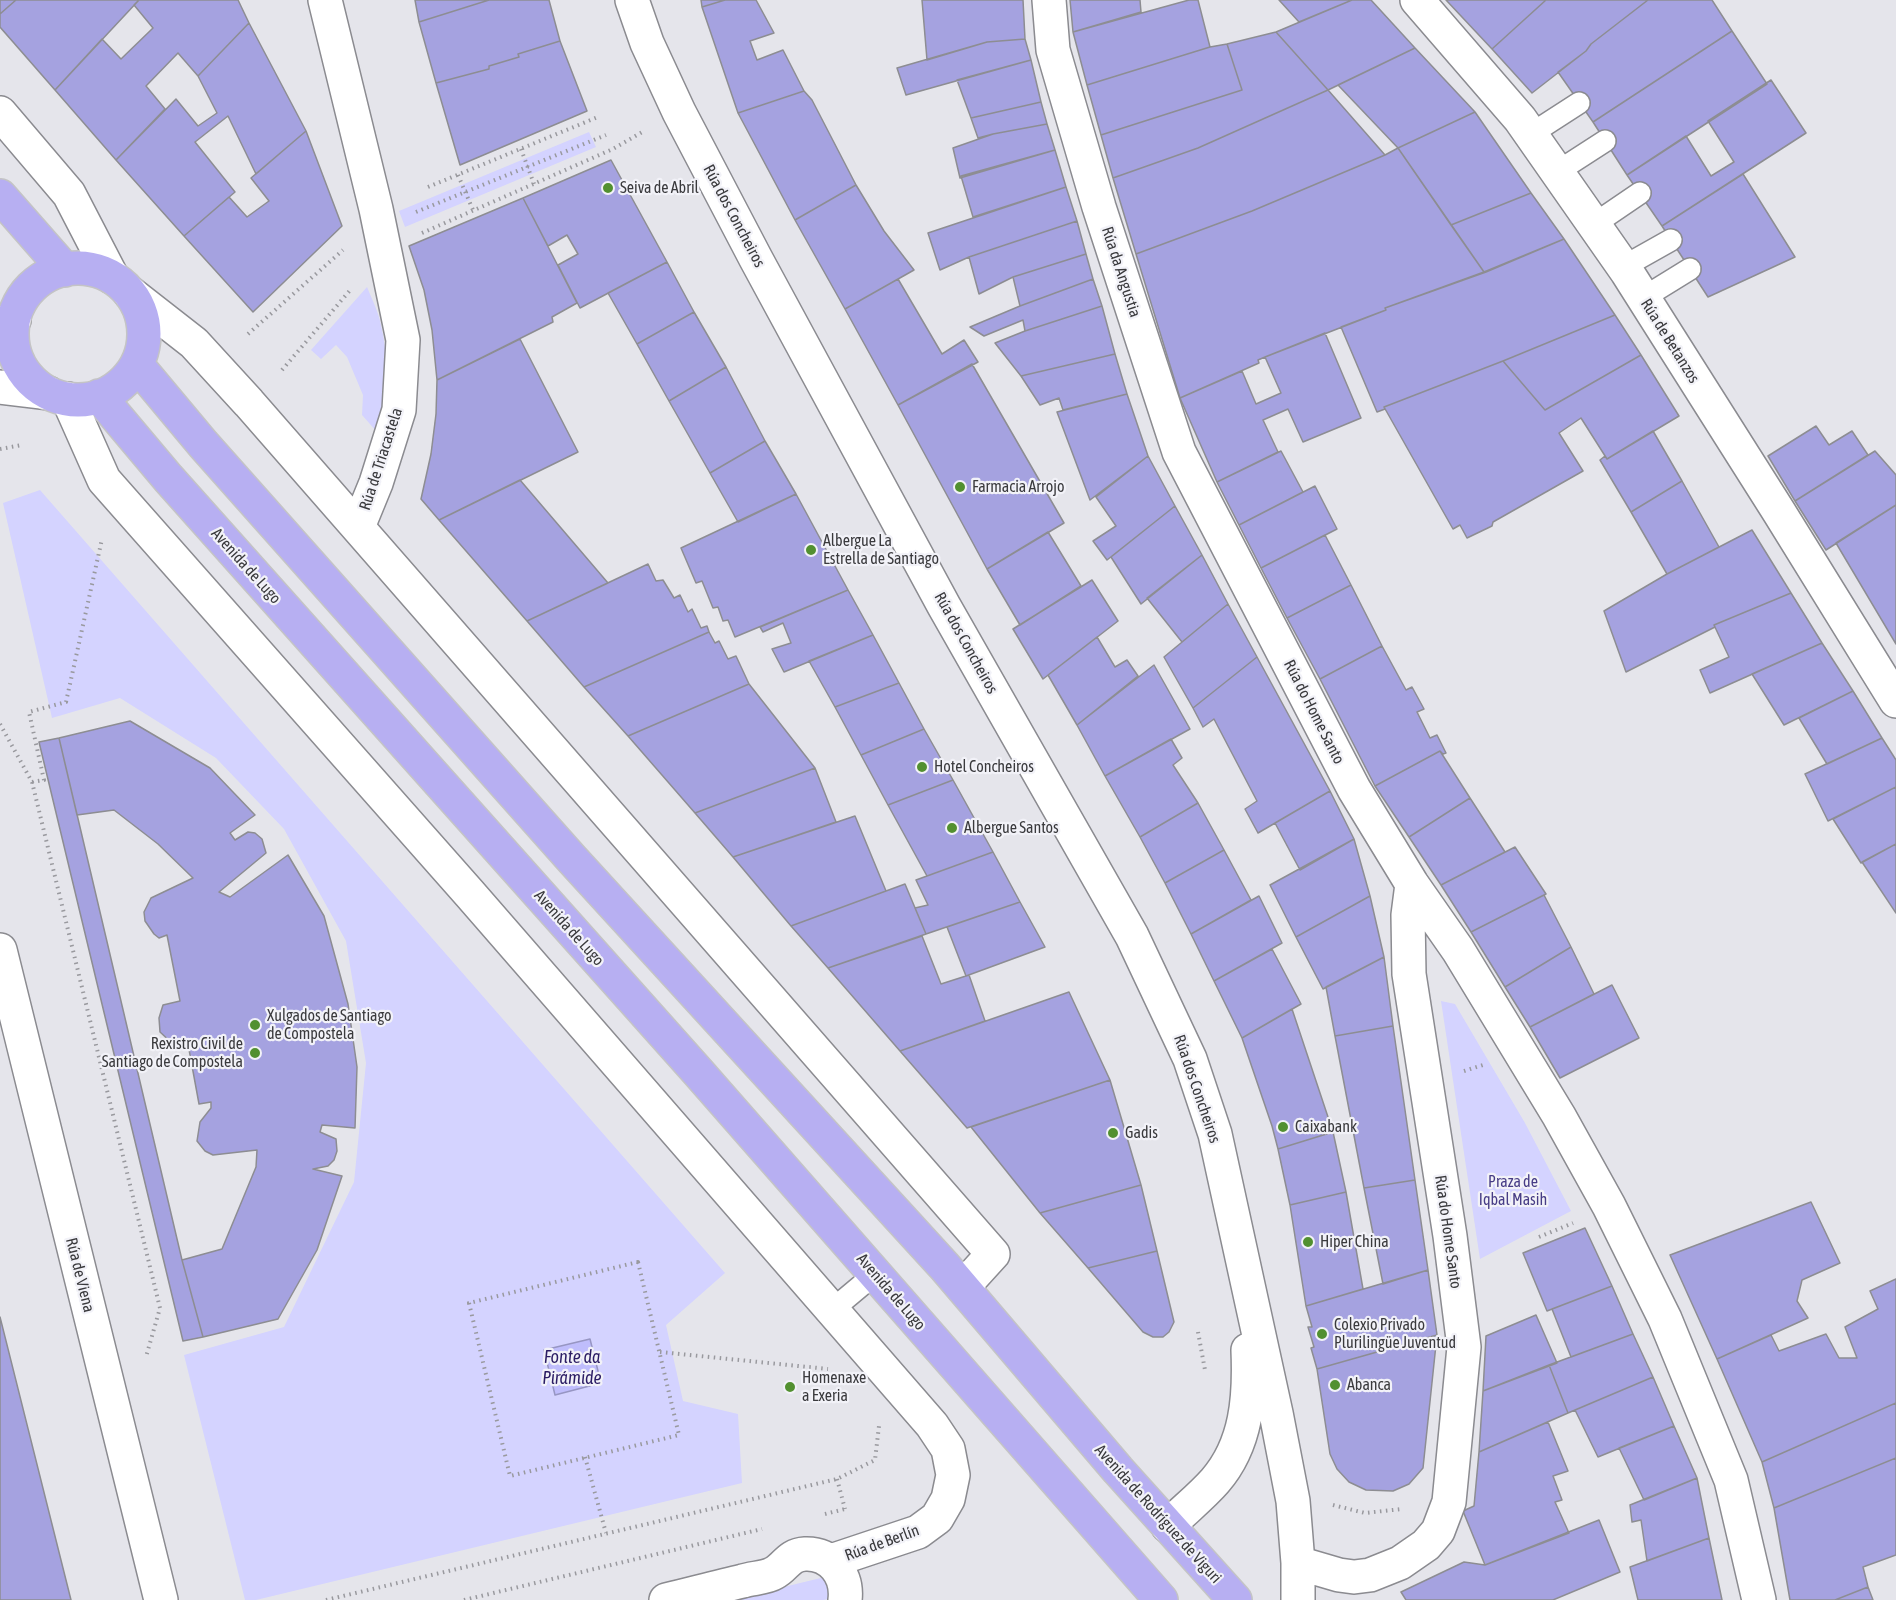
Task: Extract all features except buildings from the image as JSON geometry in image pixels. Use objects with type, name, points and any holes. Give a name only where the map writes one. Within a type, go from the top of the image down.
[{"type":"main road","points":[[0,196],[65,270]]},
{"type":"main road","points":[[80,268],[98,270],[121,285],[140,310],[144,325],[144,339],[137,365],[123,382],[112,390],[72,396],[27,376],[17,359],[8,308],[49,275],[65,270],[80,268]]},
{"type":"main road","points":[[137,365],[203,444],[564,851],[963,1287]]},
{"type":"main road","name":"Avenida de Lugo","points":[[72,396],[168,478],[875,1274],[1161,1600]]},
{"type":"main road","name":"Avenida de Rodríguez de Viguri","points":[[963,1287],[1082,1428],[1235,1600]]},
{"type":"street","name":"Rúa de Triacastela","points":[[325,0],[385,249],[403,340],[399,410],[376,483],[358,527]]},
{"type":"street","name":"Rúa dos Concheiros","points":[[632,0],[647,43],[679,112],[756,259],[944,606],[1132,936],[1190,1059],[1215,1134],[1289,1479],[1298,1563],[1298,1600]]},
{"type":"street","name":"Rúa da Angustia","points":[[1049,0],[1053,50],[1099,207],[1179,452],[1221,536]]},
{"type":"street","name":"Rúa de Betanzos","points":[[1417,0],[1520,119],[1623,267],[1896,701]]},
{"type":"street","points":[[0,113],[69,194],[121,285],[194,343],[358,527],[993,1254],[963,1287]]},
{"type":"street","points":[[0,387],[72,396],[104,480],[470,894],[832,1310]]},
{"type":"street","name":"Rúa do Home Santo","points":[[1221,536],[1354,789],[1412,884],[1458,950],[1560,1116],[1624,1237],[1665,1319],[1731,1480],[1759,1600]]},
{"type":"street","name":"Rúa do Home Santo","points":[[1298,1563],[1338,1575],[1354,1577],[1370,1575],[1400,1563],[1426,1545],[1438,1532],[1449,1502],[1464,1347],[1450,1236],[1409,974],[1408,915],[1412,884]]},
{"type":"street","name":"Rúa de Viena","points":[[0,950],[12,1056],[161,1600]]},
{"type":"street","name":"Rúa dos Concheiros","points":[[1168,1526],[1215,1481],[1233,1453],[1243,1431],[1249,1389],[1245,1267]]},
{"type":"street","name":"Rúa de Berlín","points":[[831,1561],[918,1532],[937,1518],[948,1499],[953,1475],[948,1449],[932,1425],[832,1310]]},
{"type":"street","name":"Rúa de Berlín","points":[[666,1600],[775,1573],[784,1563],[804,1554],[820,1556],[831,1561],[842,1574],[845,1600]]},
{"type":"lane","points":[[1531,134],[1580,103]]},
{"type":"lane","points":[[1557,172],[1605,141]]},
{"type":"lane","points":[[1593,225],[1640,194]]},
{"type":"lane","points":[[1623,267],[1671,240]]},
{"type":"lane","points":[[1643,298],[1690,269]]},
{"type":"lane","points":[[832,1310],[875,1274]]},
{"type":"path","points":[[428,187],[598,117]]},
{"type":"path","points":[[416,212],[606,135]]},
{"type":"path","points":[[521,149],[534,184]]},
{"type":"path","points":[[282,370],[385,249],[613,149]]},
{"type":"path","points":[[458,175],[473,210]]},
{"type":"path","points":[[248,334],[344,249]]},
{"type":"path","points":[[0,449],[22,444]]},
{"type":"path","points":[[32,782],[44,780],[29,712],[66,702],[103,535]]},
{"type":"path","points":[[0,724],[32,782],[160,1308],[146,1357]]},
{"type":"path","points":[[1455,1074],[1490,1063]]},
{"type":"path","points":[[1539,1237],[1577,1222]]},
{"type":"path","points":[[638,1262],[679,1435],[585,1457],[510,1476],[468,1303],[638,1262]]},
{"type":"path","points":[[660,1352],[834,1370]]},
{"type":"path","points":[[326,1600],[837,1479],[875,1460],[880,1422]]},
{"type":"path","points":[[585,1457],[606,1533]]},
{"type":"path","points":[[1329,1504],[1365,1513],[1411,1506]]},
{"type":"path","points":[[822,1515],[845,1509]]},
{"type":"path","points":[[464,1600],[764,1528]]},
{"type":"green space","points":[[589,132],[596,147],[405,227],[399,211]]},
{"type":"green space","points":[[367,287],[379,317],[385,345],[387,391],[382,420],[377,432],[362,415],[363,395],[347,357],[336,345],[321,359],[311,350]]},
{"type":"green space","points":[[40,490],[725,1273],[666,1325],[683,1401],[738,1414],[742,1483],[256,1600],[245,1600],[184,1355],[284,1327],[354,1182],[366,1063],[346,941],[284,829],[216,758],[120,698],[52,718],[3,503]]},
{"type":"green space","name":"Praza de Iqbal Masih","points":[[1441,1001],[1455,1004],[1525,1123],[1571,1211],[1480,1259]]},
{"type":"green space","points":[[829,1576],[834,1597],[824,1600],[730,1600]]},
{"type":"water","name":"Fonte da Pirámide","points":[[590,1339],[601,1383],[555,1395],[544,1350]]},
{"type":"place","name":"Seiva de Abril","points":[[608,188]]},
{"type":"place","name":"Farmacia Arrojo","points":[[960,487]]},
{"type":"place","name":"Albergue La Estrella de Santiago","points":[[811,550]]},
{"type":"place","name":"Hotel Concheiros","points":[[922,767]]},
{"type":"place","name":"Albergue Santos","points":[[952,828]]},
{"type":"place","name":"Xulgados de Santiago de Compostela","points":[[255,1025]]},
{"type":"place","name":"Rexistro Civil de Santiago de Compostela","points":[[255,1053]]},
{"type":"place","name":"Caixabank","points":[[1283,1127]]},
{"type":"place","name":"Gadis","points":[[1113,1133]]},
{"type":"place","name":"Hiper China","points":[[1308,1242]]},
{"type":"place","name":"Colexio Privado Plurilingüe Juventud","points":[[1322,1334]]},
{"type":"place","name":"Abanca","points":[[1335,1385]]},
{"type":"place","name":"Homenaxe a Exeria","points":[[790,1387]]}]
